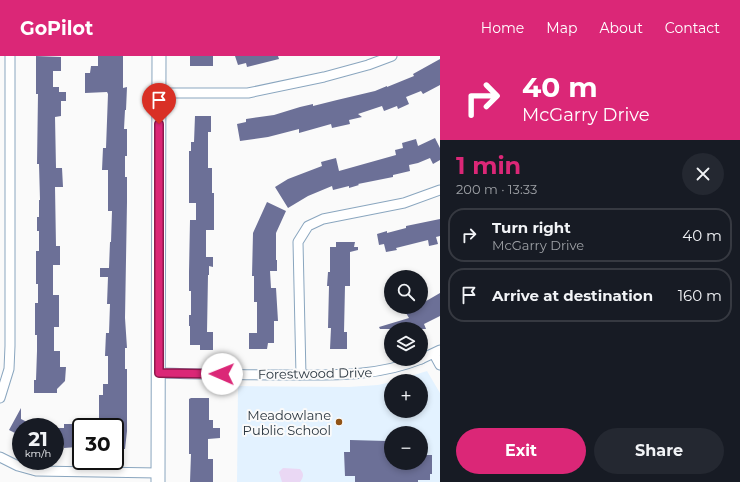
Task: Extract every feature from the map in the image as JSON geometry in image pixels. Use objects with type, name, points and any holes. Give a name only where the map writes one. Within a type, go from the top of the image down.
[{"type":"street","points":[[0,398],[9,369],[10,346],[10,56]]},
{"type":"street","points":[[0,457],[18,466],[36,471],[158,478],[159,56]]},
{"type":"street","points":[[159,93],[248,93],[324,77],[368,65],[392,56]]},
{"type":"street","points":[[301,375],[298,242],[308,226],[323,219],[404,203],[440,190]]},
{"type":"street","points":[[437,352],[440,365]]},
{"type":"street","name":"Forestwood Drive","points":[[159,373],[337,375],[380,371],[402,366]]},
{"type":"shaded area","name":"Meadowlane Public School","points":[[427,371],[440,393],[440,482],[237,482],[238,386],[349,387],[384,384],[384,418],[428,418],[428,374],[417,374]]},
{"type":"shaded area","points":[[283,468],[300,469],[303,475],[300,482],[282,482],[279,472]]},
{"type":"building","points":[[36,56],[61,57],[61,71],[53,71],[53,87],[59,87],[59,92],[66,92],[66,101],[61,101],[61,116],[55,117],[56,168],[62,168],[63,187],[55,187],[56,246],[60,246],[60,265],[53,265],[53,295],[59,295],[59,327],[54,327],[54,351],[60,351],[60,367],[66,367],[65,381],[57,389],[57,393],[34,393],[37,351],[37,335],[35,335],[35,303],[38,303],[38,284],[36,284],[36,251],[39,251],[37,217],[39,217],[40,200],[39,164],[37,164],[38,94],[36,94]]},
{"type":"building","points":[[98,56],[123,56],[123,88],[127,87],[124,129],[127,129],[127,156],[125,156],[127,202],[125,318],[127,348],[125,348],[125,369],[127,369],[127,431],[125,449],[124,418],[99,418],[99,395],[103,395],[103,384],[108,384],[108,356],[105,356],[106,333],[109,333],[110,304],[107,304],[108,277],[100,277],[100,268],[109,268],[112,211],[108,211],[108,170],[102,170],[103,148],[106,148],[108,94],[107,92],[85,93],[85,73],[90,73],[91,66],[98,66]]},
{"type":"building","points":[[190,56],[213,56],[213,66],[190,66]]},
{"type":"building","points":[[235,56],[278,56],[279,59],[247,67],[246,63],[238,65]]},
{"type":"building","points":[[440,59],[440,85],[423,94],[421,91],[406,97],[409,104],[398,109],[397,106],[384,111],[382,106],[358,114],[362,117],[349,120],[350,124],[332,128],[331,124],[299,133],[299,129],[268,137],[240,141],[237,124],[246,122],[246,119],[274,115],[300,107],[313,104],[313,106],[375,91],[414,76],[413,74]]},
{"type":"building","points":[[195,116],[211,116],[211,132],[208,132],[208,168],[212,168],[214,230],[206,230],[206,257],[213,257],[213,267],[209,266],[208,275],[207,332],[213,332],[213,350],[200,350],[200,345],[190,345],[190,220],[196,220],[196,203],[189,203],[189,151],[191,151],[191,142],[194,142]]},
{"type":"building","points":[[435,138],[440,148],[440,160],[433,164],[430,158],[409,165],[410,171],[393,175],[393,177],[358,184],[359,185],[349,188],[349,186],[333,190],[332,186],[308,196],[288,208],[275,187],[288,179],[322,166],[321,162],[336,158],[339,171],[396,155],[395,150],[403,148],[402,143],[416,139],[418,146]]},
{"type":"building","points":[[267,202],[286,211],[276,233],[277,271],[270,271],[271,288],[276,288],[278,321],[274,321],[274,343],[268,343],[267,349],[249,349],[249,333],[257,333],[257,302],[254,302],[254,276],[252,276],[253,233]]},
{"type":"building","points":[[440,219],[440,236],[436,237],[438,244],[429,246],[428,240],[386,252],[384,244],[379,245],[377,234],[387,231],[387,233],[406,228],[406,226]]},
{"type":"building","points":[[336,242],[355,242],[354,247],[358,247],[358,250],[350,252],[350,286],[345,286],[344,332],[347,332],[347,349],[330,349],[331,328],[328,328],[329,286],[327,286],[328,272],[330,272],[330,247],[336,247]]},
{"type":"building","points":[[440,293],[440,316],[428,322],[396,322],[409,318],[407,314],[428,314],[428,300]]},
{"type":"building","points":[[384,326],[384,329],[380,329],[379,327]]},
{"type":"building","points":[[209,398],[209,420],[213,420],[213,428],[220,428],[220,438],[208,439],[208,459],[213,459],[213,482],[190,482],[191,454],[189,454],[189,399]]},
{"type":"building","points":[[21,408],[21,418],[16,418]]},
{"type":"building","points":[[12,424],[12,432],[9,430]]},
{"type":"building","points":[[64,424],[72,424],[72,447],[64,448]]},
{"type":"building","points":[[350,440],[384,441],[384,470],[428,470],[428,455],[432,455],[432,474],[430,474],[430,480],[418,480],[418,482],[355,482],[355,476],[345,476],[344,452],[350,452]]},
{"type":"place","name":"Meadowlane Public School","points":[[339,422]]},
{"type":"route","points":[[159,124],[159,373],[222,374]]}]
